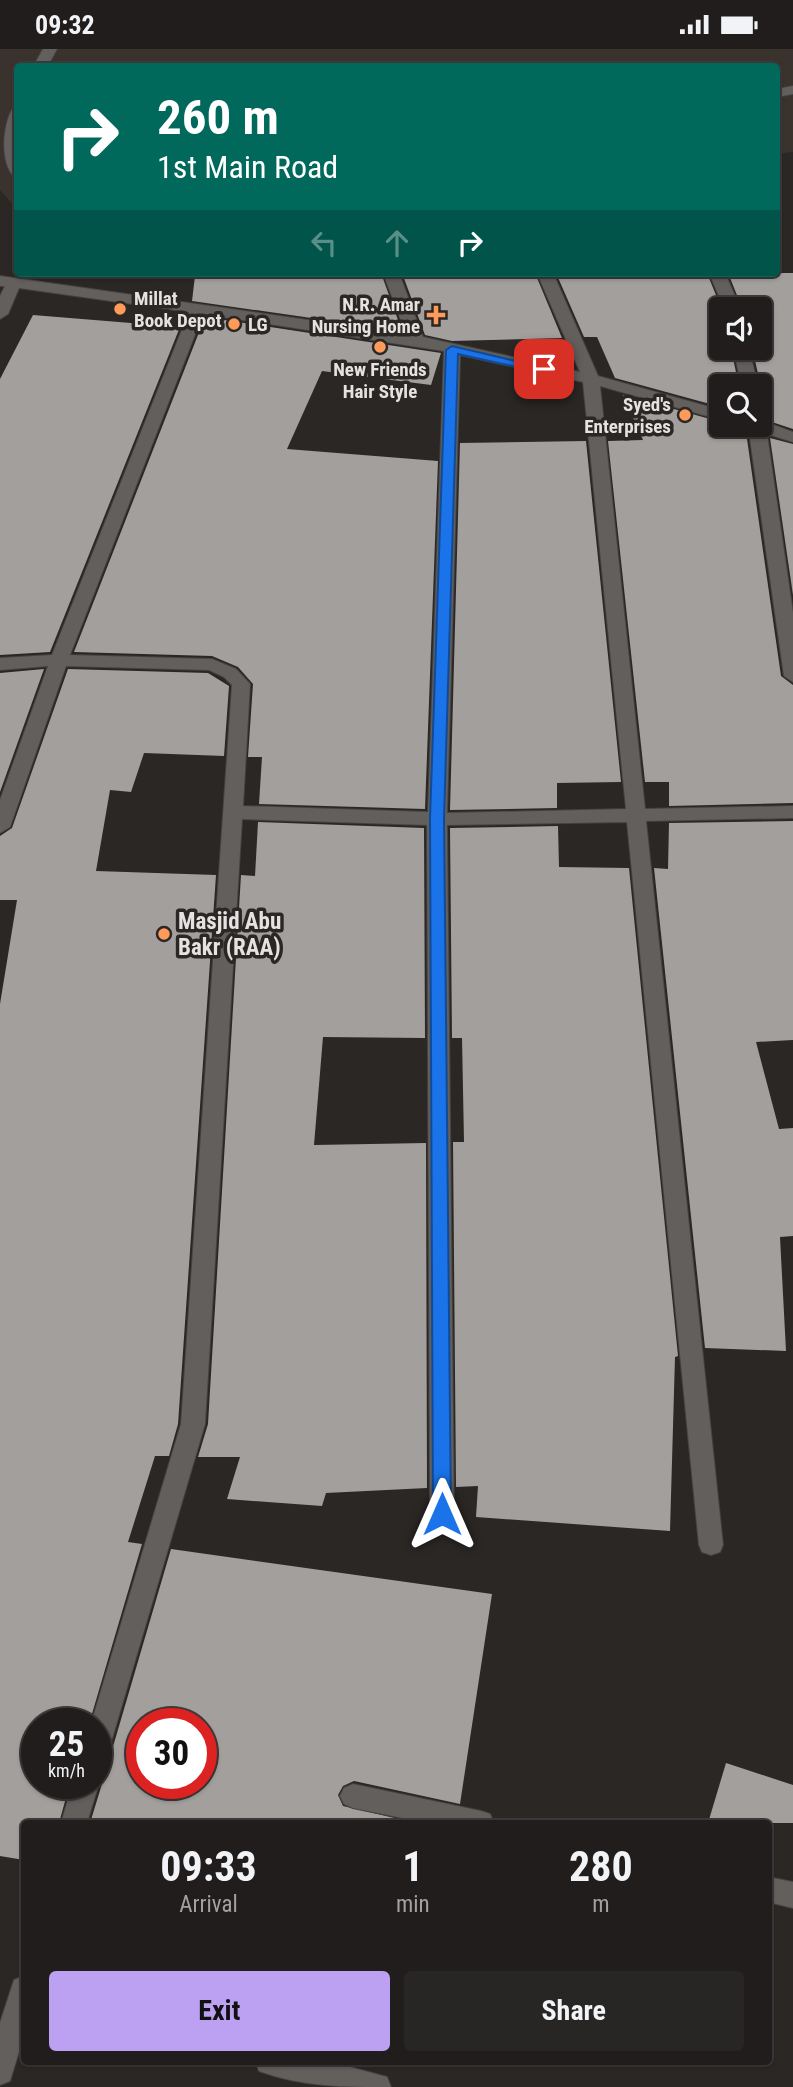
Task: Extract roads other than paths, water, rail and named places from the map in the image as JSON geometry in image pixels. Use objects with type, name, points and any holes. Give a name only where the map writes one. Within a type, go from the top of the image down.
[{"type":"street","points":[[14,120],[1,148],[2,155],[14,171]]},
{"type":"street","points":[[392,277],[416,340]]},
{"type":"street","points":[[547,277],[591,379],[633,814],[711,1545]]},
{"type":"street","points":[[719,277],[727,297]]},
{"type":"street","points":[[0,314],[7,282],[198,308],[416,340],[591,379],[709,412]]},
{"type":"street","points":[[0,827],[59,660],[198,308]]},
{"type":"street","points":[[442,1514],[437,819],[452,350]]},
{"type":"street","points":[[772,430],[793,436]]},
{"type":"street","points":[[759,437],[793,676]]},
{"type":"street","points":[[0,664],[59,660],[212,665],[230,673],[241,684],[194,1424],[108,1708]]},
{"type":"street","points":[[232,811],[437,819],[793,812]]},
{"type":"street","points":[[353,1796],[467,1820]]},
{"type":"street","points":[[75,1820],[81,1799]]},
{"type":"street","points":[[772,1890],[793,1895]]},
{"type":"street","points":[[0,2071],[21,1999]]},
{"type":"street","points":[[286,2065],[377,2087]]},
{"type":"place","name":"Millat Book Depot","points":[[120,309]]},
{"type":"place","name":"N.R. Amar Nursing Home","points":[[436,315]]},
{"type":"place","name":"LG","points":[[234,324]]},
{"type":"place","name":"New Friends Hair Style","points":[[380,347]]},
{"type":"place","name":"Syed's Enterprises","points":[[685,415]]},
{"type":"place","name":"Masjid Abu Bakr (RAA)","points":[[164,934]]}]
